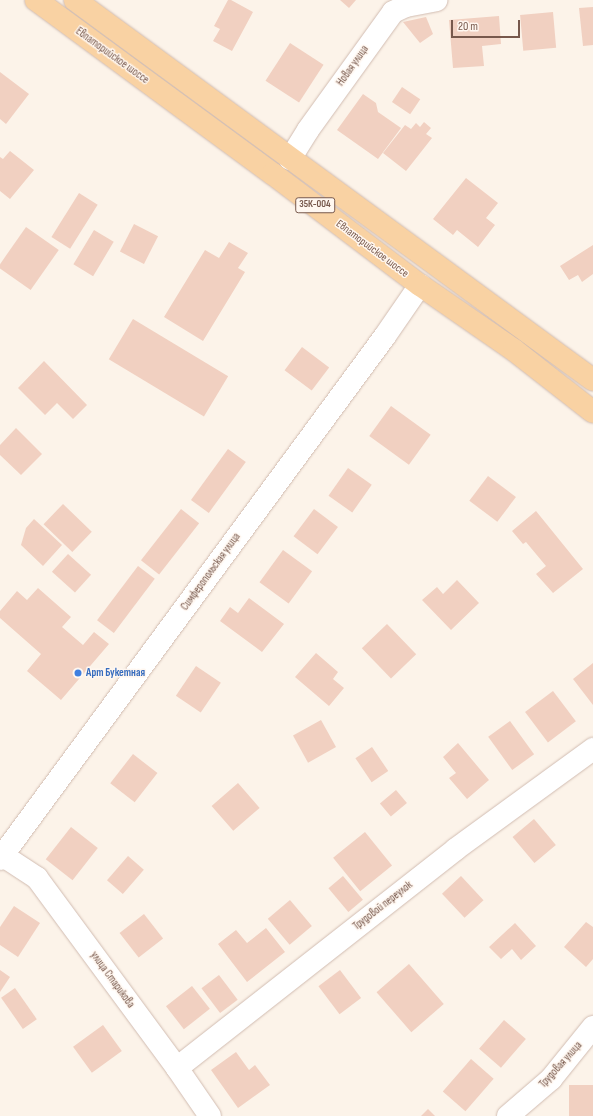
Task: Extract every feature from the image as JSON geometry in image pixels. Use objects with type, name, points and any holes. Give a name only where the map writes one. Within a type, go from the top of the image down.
[{"type":"main road","name":"Евпаторийское шоссе","points":[[36,0],[273,174],[420,285],[514,350],[593,412]]},
{"type":"main road","name":"Евпаторийское шоссе","points":[[75,0],[593,380]]},
{"type":"street","name":"Новая улица","points":[[290,159],[308,130],[393,12],[406,6],[436,0]]},
{"type":"street","name":"Симферопольская улица","points":[[1,857],[390,329],[420,285]]},
{"type":"street","name":"Трудовой переулок","points":[[177,1068],[462,844],[593,749]]},
{"type":"street","name":"улица Старикова","points":[[1,857],[37,878],[177,1068],[210,1116]]},
{"type":"street","name":"Трудовая улица","points":[[508,1116],[551,1079],[593,1027]]},
{"type":"building","points":[[228,0],[231,0],[253,12],[232,51],[213,41],[220,29],[214,26]]},
{"type":"building","points":[[340,0],[356,0],[349,8]]},
{"type":"building","points":[[593,7],[593,45],[583,46],[579,8]]},
{"type":"building","points":[[553,12],[556,48],[523,51],[520,15]]},
{"type":"building","points":[[499,16],[501,44],[482,46],[484,66],[453,68],[449,20]]},
{"type":"building","points":[[426,17],[433,34],[420,43],[403,22]]},
{"type":"building","points":[[290,43],[324,65],[299,103],[265,81]]},
{"type":"building","points":[[0,72],[29,94],[6,124],[0,119]]},
{"type":"building","points":[[402,87],[420,99],[410,114],[392,102]]},
{"type":"building","points":[[363,94],[376,103],[378,112],[401,128],[378,159],[337,130]]},
{"type":"building","points":[[424,122],[431,128],[426,134],[432,138],[406,171],[383,153],[405,125],[411,129],[416,123],[420,127]]},
{"type":"building","points":[[10,151],[34,170],[10,199],[0,191],[0,157],[3,159]]},
{"type":"building","points":[[466,178],[498,203],[486,218],[495,225],[478,247],[457,230],[453,235],[433,219]]},
{"type":"building","points":[[79,193],[98,205],[70,249],[51,237]]},
{"type":"building","points":[[134,224],[158,236],[144,264],[120,252]]},
{"type":"building","points":[[26,227],[59,250],[31,290],[0,269],[0,264]]},
{"type":"building","points":[[94,230],[114,242],[93,276],[73,264]]},
{"type":"building","points":[[229,242],[248,253],[238,268],[245,272],[203,341],[164,317],[205,250],[219,258]]},
{"type":"building","points":[[593,245],[593,274],[582,282],[578,275],[569,280],[560,266]]},
{"type":"building","points":[[133,319],[228,376],[204,416],[109,359]]},
{"type":"building","points":[[302,347],[329,367],[312,391],[285,370]]},
{"type":"building","points":[[44,361],[87,405],[73,419],[57,403],[45,415],[18,388]]},
{"type":"building","points":[[391,406],[431,435],[409,465],[369,436]]},
{"type":"building","points":[[16,428],[42,454],[21,475],[0,455],[0,445]]},
{"type":"building","points":[[228,449],[246,462],[209,513],[191,500]]},
{"type":"building","points":[[348,468],[372,485],[352,512],[328,496]]},
{"type":"building","points":[[488,476],[516,497],[497,522],[469,501]]},
{"type":"building","points":[[63,504],[92,532],[72,552],[44,524]]},
{"type":"building","points":[[181,509],[199,523],[159,574],[141,560]]},
{"type":"building","points":[[314,509],[338,527],[317,554],[294,536]]},
{"type":"building","points":[[536,511],[583,569],[553,593],[536,574],[546,566],[526,542],[523,544],[512,531]]},
{"type":"building","points":[[34,519],[62,545],[43,566],[21,545],[26,528]]},
{"type":"building","points":[[283,550],[312,571],[289,604],[259,582]]},
{"type":"building","points":[[68,554],[91,575],[75,593],[52,572]]},
{"type":"building","points":[[138,566],[155,579],[114,633],[97,620]]},
{"type":"building","points":[[457,580],[479,603],[451,630],[422,600],[437,587],[443,594]]},
{"type":"building","points":[[38,588],[71,617],[62,627],[83,645],[94,632],[109,644],[61,700],[27,671],[41,654],[0,618],[0,611],[17,591],[27,600]]},
{"type":"building","points":[[249,598],[284,624],[262,652],[220,621],[230,607],[238,613]]},
{"type":"building","points":[[387,624],[416,654],[391,679],[362,648]]},
{"type":"building","points":[[316,653],[338,672],[333,679],[344,688],[329,706],[295,677]]},
{"type":"building","points":[[593,663],[593,705],[573,679]]},
{"type":"building","points":[[196,666],[221,683],[201,713],[176,696]]},
{"type":"building","points":[[553,691],[576,721],[548,742],[525,712]]},
{"type":"building","points":[[321,720],[336,747],[308,763],[293,736]]},
{"type":"building","points":[[510,721],[534,754],[512,770],[488,737]]},
{"type":"building","points":[[458,743],[489,780],[467,799],[449,778],[456,773],[443,757]]},
{"type":"building","points":[[372,747],[388,771],[372,782],[355,758]]},
{"type":"building","points":[[133,754],[157,773],[135,802],[110,783]]},
{"type":"building","points":[[238,783],[260,808],[233,831],[212,806]]},
{"type":"building","points":[[396,790],[407,803],[391,817],[380,803]]},
{"type":"building","points":[[534,819],[556,845],[534,863],[513,837]]},
{"type":"building","points":[[71,827],[98,848],[73,880],[46,859]]},
{"type":"building","points":[[365,832],[392,865],[360,891],[333,858]]},
{"type":"building","points":[[128,856],[144,870],[123,894],[107,880]]},
{"type":"building","points":[[343,876],[363,900],[348,912],[328,888]]},
{"type":"building","points":[[461,876],[484,900],[464,918],[442,894]]},
{"type":"building","points":[[290,900],[312,926],[290,945],[268,919]]},
{"type":"building","points":[[14,906],[40,923],[18,957],[0,945],[0,927]]},
{"type":"building","points":[[144,914],[163,938],[139,958],[120,933]]},
{"type":"building","points":[[586,922],[593,927],[593,959],[586,967],[564,947]]},
{"type":"building","points":[[515,923],[536,946],[521,960],[512,949],[501,959],[489,947]]},
{"type":"building","points":[[266,928],[285,952],[247,982],[218,944],[236,930],[247,943]]},
{"type":"building","points":[[409,964],[444,1004],[411,1032],[377,992]]},
{"type":"building","points":[[0,970],[10,977],[0,992]]},
{"type":"building","points":[[340,970],[361,998],[340,1014],[318,986]]},
{"type":"building","points":[[219,975],[238,1000],[220,1013],[201,988]]},
{"type":"building","points":[[192,986],[210,1009],[184,1029],[166,1006]]},
{"type":"building","points":[[15,988],[37,1019],[23,1029],[1,998]]},
{"type":"building","points":[[504,1020],[526,1039],[501,1068],[479,1049]]},
{"type":"building","points":[[103,1025],[122,1051],[92,1073],[73,1047]]},
{"type":"building","points":[[236,1052],[249,1070],[255,1065],[270,1085],[238,1108],[211,1070]]},
{"type":"building","points":[[471,1059],[494,1079],[465,1111],[443,1091]]},
{"type":"building","points":[[569,1085],[593,1085],[593,1116],[569,1116]]},
{"type":"building","points":[[428,1109],[435,1116],[421,1116]]},
{"type":"place","name":"Арт Букетная","points":[[78,673]]}]
